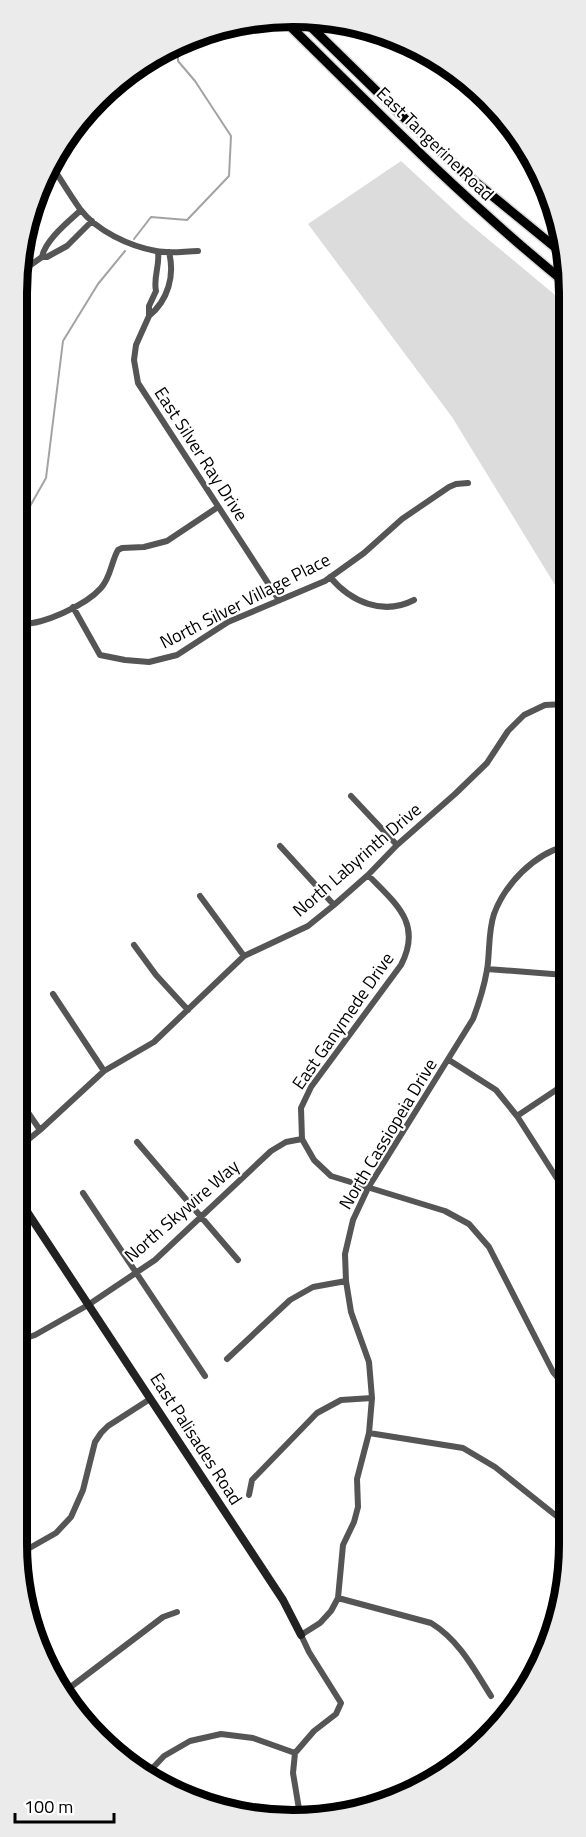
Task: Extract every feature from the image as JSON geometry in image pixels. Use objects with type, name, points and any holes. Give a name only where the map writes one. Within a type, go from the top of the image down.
[{"type":"main road","name":"East Tangerine Road","points":[[291,27],[465,198],[558,277]]},
{"type":"main road","name":"East Tangerine Road","points":[[312,28],[449,160],[555,247]]},
{"type":"street","points":[[56,172],[81,210],[92,221],[124,241],[158,252],[198,251]]},
{"type":"street","points":[[42,257],[43,250],[81,210]]},
{"type":"street","points":[[29,266],[42,257],[47,257],[67,246],[92,221]]},
{"type":"street","name":"East Silver Ray Drive","points":[[158,252],[160,262],[156,276],[156,291],[136,345],[134,360],[138,383],[279,600]]},
{"type":"street","name":"East Silver Ray Drive","points":[[148,316],[155,310],[169,288],[172,263],[169,252]]},
{"type":"street","name":"North Silver Village Place","points":[[73,607],[100,655],[148,662],[177,656],[228,622],[314,587],[364,553],[402,519],[449,487],[468,483]]},
{"type":"street","points":[[27,623],[45,621],[73,607],[100,589],[109,576],[118,550],[167,541],[218,507]]},
{"type":"street","points":[[330,577],[346,593],[379,607],[396,607],[414,600]]},
{"type":"street","name":"North Labyrinth Drive","points":[[27,1141],[104,1071],[154,1042],[244,956],[308,926],[334,905],[487,764],[508,731],[524,715],[544,705],[559,704]]},
{"type":"street","points":[[351,796],[397,845]]},
{"type":"street","points":[[280,846],[334,905]]},
{"type":"street","name":"North Cassiopeia Drive","points":[[338,1598],[343,1545],[358,1507],[357,1479],[369,1433],[372,1398],[369,1362],[351,1312],[346,1281],[345,1254],[353,1220],[368,1188],[473,1019],[487,969],[494,915],[506,890],[528,866],[559,848]]},
{"type":"street","name":"East Ganymede Drive","points":[[302,1139],[301,1108],[311,1087],[401,965],[408,951],[410,937],[406,920],[396,905],[368,875]]},
{"type":"street","points":[[200,896],[244,956]]},
{"type":"street","points":[[134,945],[156,975],[188,1010]]},
{"type":"street","points":[[487,969],[559,974]]},
{"type":"street","points":[[53,994],[104,1071]]},
{"type":"street","points":[[449,1060],[496,1090],[517,1116],[559,1182]]},
{"type":"street","points":[[517,1116],[559,1088]]},
{"type":"street","points":[[27,1112],[40,1131]]},
{"type":"street","points":[[302,1139],[314,1160],[331,1176],[445,1211],[469,1224],[489,1247],[553,1372],[559,1379]]},
{"type":"street","name":"North Skywire Way","points":[[27,1338],[88,1305],[155,1260],[271,1151],[286,1142],[302,1139]]},
{"type":"street","points":[[137,1142],[238,1260]]},
{"type":"street","points":[[83,1193],[205,1376]]},
{"type":"street","name":"East Palisades Road","points":[[27,1212],[283,1600],[309,1652],[341,1703],[336,1714],[314,1731],[295,1753]]},
{"type":"street","points":[[227,1359],[290,1300],[313,1287],[346,1281]]},
{"type":"street","points":[[249,1495],[252,1480],[317,1413],[341,1400],[372,1398]]},
{"type":"street","points":[[27,1549],[56,1533],[71,1517],[83,1490],[95,1442],[101,1433],[150,1399]]},
{"type":"street","points":[[369,1433],[464,1448],[495,1467],[559,1518]]},
{"type":"street","points":[[302,1635],[320,1623],[331,1611],[338,1598],[431,1623],[444,1631],[456,1643],[491,1696]]},
{"type":"street","points":[[70,1688],[163,1617],[177,1612]]},
{"type":"street","points":[[152,1769],[164,1756],[190,1742],[221,1734],[253,1738],[295,1753],[293,1773],[299,1810]]},
{"type":"shaded area","points":[[401,161],[465,220],[559,298],[559,592],[452,417],[308,224]]},
{"type":"waterway","points":[[134,239],[151,217],[187,220],[229,176],[231,136],[195,81],[178,61],[178,53]]},
{"type":"waterway","points":[[27,511],[46,478],[63,341],[98,284],[125,251]]}]
